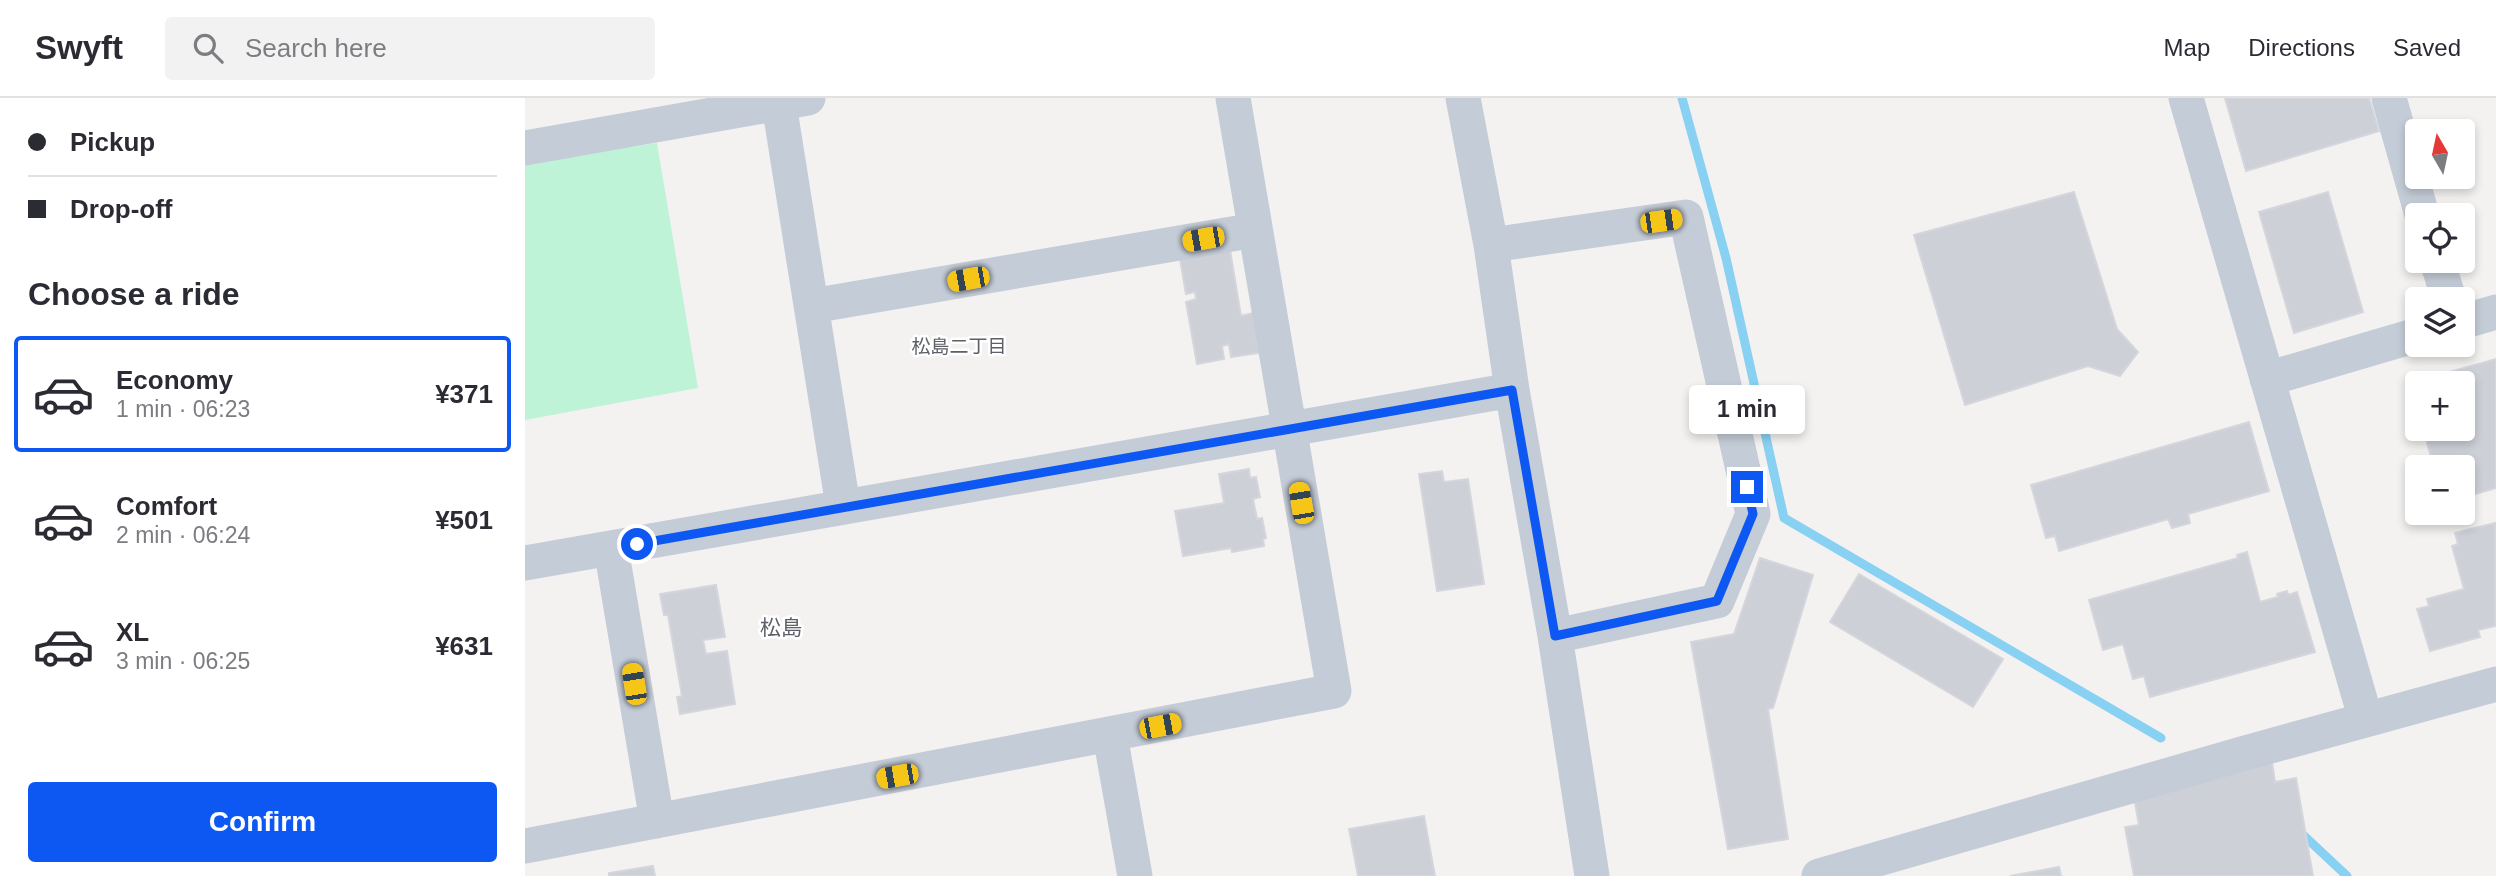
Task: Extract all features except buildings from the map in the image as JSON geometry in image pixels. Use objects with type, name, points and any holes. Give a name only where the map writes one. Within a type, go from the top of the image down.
[{"type":"street","points":[[525,846],[1334,691],[1233,98]]},
{"type":"street","points":[[1463,98],[1491,245],[1512,390],[1555,636],[1592,876]]},
{"type":"street","points":[[2186,98],[2366,720]]},
{"type":"street","points":[[2389,98],[2419,203]]},
{"type":"street","points":[[525,148],[794,101],[811,306],[843,506]]},
{"type":"street","points":[[1491,245],[1686,217],[1753,514],[1717,601],[1555,636]]},
{"type":"street","points":[[811,306],[1255,230]]},
{"type":"street","points":[[2475,318],[2496,312]]},
{"type":"street","points":[[2267,379],[2405,339]]},
{"type":"street","points":[[525,563],[1512,390]]},
{"type":"street","points":[[611,548],[657,821]]},
{"type":"street","points":[[1819,876],[2496,684]]},
{"type":"street","points":[[1110,736],[1135,876]]},
{"type":"green space","points":[[657,143],[698,388],[525,420],[525,163]]},
{"type":"waterway","points":[[1682,98],[1726,258],[1784,518],[2161,738]]},
{"type":"waterway","points":[[2300,832],[2347,876]]},
{"type":"district","name":"松島二丁目","points":[[959,346]]},
{"type":"district","name":"松島","points":[[781,627]]},
{"type":"route","points":[[637,544],[1512,390],[1555,636],[1717,601],[1753,514],[1747,487]]}]
